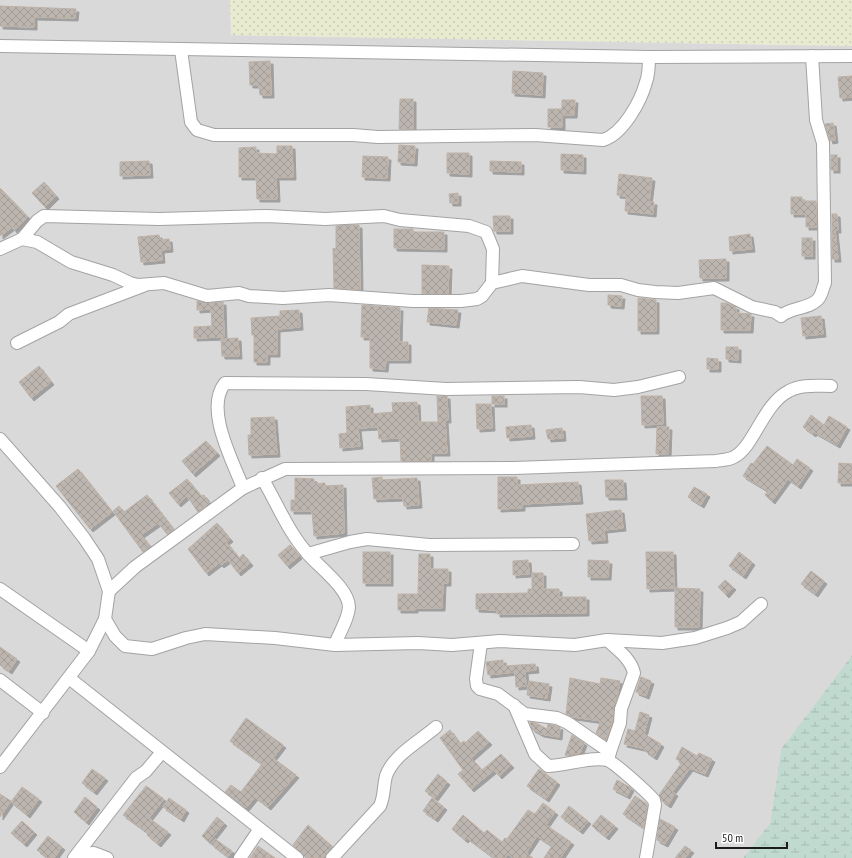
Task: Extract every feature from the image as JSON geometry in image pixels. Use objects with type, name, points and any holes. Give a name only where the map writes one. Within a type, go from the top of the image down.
[{"type":"street","points":[[0,46],[649,57],[852,56]]},
{"type":"street","points":[[181,50],[191,122],[197,130],[205,134],[237,136],[353,135],[378,137],[461,137],[535,135],[603,140],[610,138],[617,132],[634,110],[646,83],[649,57]]},
{"type":"street","points":[[492,283],[522,276],[589,285],[621,285],[638,290],[655,292],[678,293],[714,288],[752,307],[775,312],[781,316],[791,310],[814,302],[819,298],[825,283],[823,143],[816,120],[812,56]]},
{"type":"street","points":[[0,249],[22,239],[37,221],[44,216],[159,219],[267,216],[325,219],[384,216],[400,220],[469,226],[486,232],[493,249],[492,283],[488,291],[477,299],[446,302],[329,295],[283,298],[249,296],[239,293],[207,296],[164,283],[130,283],[71,262],[37,242],[22,239]]},
{"type":"street","points":[[17,343],[59,322],[69,314],[147,284]]},
{"type":"street","points":[[243,488],[222,433],[218,398],[220,389],[225,383],[366,384],[446,389],[579,387],[614,390],[633,388],[679,377]]},
{"type":"street","points":[[109,591],[135,567],[243,488],[262,478],[285,469],[507,468],[716,461],[735,457],[747,443],[766,412],[789,390],[803,386],[831,386]]},
{"type":"street","points":[[0,439],[60,507],[84,538],[98,559],[109,591],[105,619],[89,651],[0,767]]},
{"type":"street","points":[[262,478],[294,537],[338,585],[349,606],[346,621],[335,645]]},
{"type":"street","points":[[308,554],[350,542],[367,539],[429,545],[573,544]]},
{"type":"street","points":[[0,589],[89,651]]},
{"type":"street","points":[[105,619],[115,636],[125,646],[152,649],[186,638],[205,634],[275,638],[335,645],[418,643],[452,645],[522,642],[575,645],[607,640],[662,643],[696,638],[728,628],[741,622],[761,604]]},
{"type":"street","points":[[607,640],[623,655],[633,667],[634,672],[621,709],[620,723],[609,756]]},
{"type":"street","points":[[481,643],[476,679],[477,686],[480,689],[498,694],[525,714],[557,718],[568,723],[609,756],[654,800],[655,805],[646,858]]},
{"type":"street","points":[[69,678],[297,858]]},
{"type":"street","points":[[0,680],[42,713]]},
{"type":"street","points":[[514,705],[534,754],[548,766],[564,766],[609,756]]},
{"type":"street","points":[[332,858],[380,806],[384,797],[386,776],[397,760],[436,727]]},
{"type":"street","points":[[76,856],[136,778],[146,771],[162,752]]},
{"type":"street","points":[[240,858],[260,830]]},
{"type":"street","points":[[95,831],[106,858]]},
{"type":"street","points":[[76,856],[94,853],[106,858]]},
{"type":"shaded area","points":[[0,0],[230,0],[231,35],[852,46],[852,655],[781,749],[770,823],[743,858],[0,858]]},
{"type":"green space","points":[[230,0],[852,0],[852,46],[231,35]]},
{"type":"green space","points":[[852,655],[852,858],[743,858],[770,823],[781,749]]},
{"type":"building","points":[[0,6],[76,9],[75,18],[34,17],[34,27],[0,26]]},
{"type":"building","points":[[270,61],[271,95],[260,95],[259,85],[250,85],[249,62]]},
{"type":"building","points":[[513,71],[543,73],[542,95],[512,93]]},
{"type":"building","points":[[852,76],[852,97],[840,98],[838,77]]},
{"type":"building","points":[[400,99],[413,99],[413,129],[399,129]]},
{"type":"building","points":[[562,100],[575,100],[574,115],[562,115],[562,127],[548,127],[548,109],[562,109]]},
{"type":"building","points":[[833,123],[835,140],[830,141],[825,124]]},
{"type":"building","points":[[399,145],[415,146],[414,163],[398,162]]},
{"type":"building","points":[[277,146],[292,146],[293,177],[276,177],[277,199],[257,199],[256,177],[239,177],[239,148],[256,147],[256,153],[277,154]]},
{"type":"building","points":[[447,153],[469,153],[469,174],[447,173]]},
{"type":"building","points":[[561,154],[583,155],[583,171],[561,170]]},
{"type":"building","points":[[831,155],[837,155],[837,170],[831,170]]},
{"type":"building","points":[[363,156],[388,157],[387,178],[362,177]]},
{"type":"building","points":[[149,161],[150,175],[120,176],[120,162]]},
{"type":"building","points":[[490,161],[521,162],[521,172],[490,171]]},
{"type":"building","points":[[619,174],[652,178],[649,202],[654,202],[653,214],[625,211],[626,196],[617,195]]},
{"type":"building","points":[[44,182],[56,196],[45,207],[32,193]]},
{"type":"building","points":[[0,188],[28,217],[14,230],[12,227],[0,236]]},
{"type":"building","points":[[458,193],[458,203],[450,203],[449,194]]},
{"type":"building","points":[[791,197],[802,197],[802,201],[816,201],[817,227],[806,227],[806,214],[791,214]]},
{"type":"building","points":[[832,214],[837,214],[838,230],[835,230],[838,259],[832,259]]},
{"type":"building","points":[[493,216],[510,216],[510,231],[494,231]]},
{"type":"building","points":[[359,225],[360,290],[334,288],[333,248],[336,249],[336,226]]},
{"type":"building","points":[[394,229],[413,229],[413,232],[444,232],[444,249],[394,248]]},
{"type":"building","points":[[750,234],[752,249],[730,251],[729,237]]},
{"type":"building","points":[[159,235],[160,240],[169,239],[170,249],[161,250],[162,260],[141,262],[138,237]]},
{"type":"building","points":[[802,238],[812,238],[812,256],[802,256]]},
{"type":"building","points":[[726,259],[726,278],[700,278],[699,260]]},
{"type":"building","points":[[422,265],[449,266],[448,294],[422,294]]},
{"type":"building","points":[[608,295],[622,296],[621,306],[608,305]]},
{"type":"building","points":[[638,298],[656,300],[656,331],[638,331]]},
{"type":"building","points":[[197,301],[207,303],[223,302],[224,337],[194,338],[194,327],[212,326],[211,309],[197,310]]},
{"type":"building","points":[[721,303],[726,303],[736,307],[736,313],[751,314],[750,330],[721,330]]},
{"type":"building","points":[[362,305],[400,308],[399,342],[408,342],[408,360],[386,360],[385,369],[370,368],[370,337],[361,337]]},
{"type":"building","points":[[429,308],[458,310],[456,325],[427,322]]},
{"type":"building","points":[[299,310],[300,327],[277,329],[277,354],[267,354],[267,362],[254,362],[254,335],[252,335],[251,318],[280,316],[280,311]]},
{"type":"building","points":[[821,316],[823,334],[803,336],[801,318]]},
{"type":"building","points":[[238,338],[239,356],[222,356],[221,339]]},
{"type":"building","points":[[726,347],[738,347],[738,360],[726,359]]},
{"type":"building","points":[[707,358],[718,359],[718,369],[707,369]]},
{"type":"building","points":[[39,366],[51,382],[31,398],[19,382]]},
{"type":"building","points":[[437,396],[447,396],[448,420],[445,420],[447,453],[431,453],[431,461],[401,461],[400,438],[379,439],[378,427],[358,428],[360,446],[340,448],[339,434],[347,433],[346,407],[370,405],[370,414],[393,412],[392,403],[417,402],[418,422],[438,422]]},
{"type":"building","points":[[492,396],[504,396],[504,404],[492,404]]},
{"type":"building","points":[[641,396],[662,396],[663,424],[642,425]]},
{"type":"building","points":[[476,404],[491,404],[492,428],[477,429]]},
{"type":"building","points":[[811,415],[824,425],[829,416],[847,427],[837,445],[814,432],[813,434],[803,427]]},
{"type":"building","points":[[274,417],[277,454],[249,455],[248,435],[251,435],[251,418]]},
{"type":"building","points":[[531,425],[532,436],[507,438],[506,427]]},
{"type":"building","points":[[657,427],[669,427],[668,454],[656,454]]},
{"type":"building","points":[[562,428],[563,438],[548,439],[546,430]]},
{"type":"building","points":[[206,441],[217,453],[193,474],[182,461]]},
{"type":"building","points":[[767,446],[793,465],[797,459],[810,468],[798,486],[788,479],[772,501],[765,495],[768,491],[743,476],[751,463],[753,464]]},
{"type":"building","points":[[839,463],[852,464],[852,483],[838,483]]},
{"type":"building","points":[[78,469],[112,512],[90,529],[56,486]]},
{"type":"building","points":[[382,477],[382,480],[417,478],[419,505],[404,506],[403,498],[374,499],[372,478]]},
{"type":"building","points":[[498,477],[517,477],[517,485],[578,482],[580,501],[522,504],[522,508],[498,509]]},
{"type":"building","points":[[295,478],[314,479],[314,484],[325,483],[325,486],[343,485],[344,533],[314,536],[312,511],[291,511],[291,500],[295,500]]},
{"type":"building","points":[[187,479],[201,496],[204,495],[209,503],[198,512],[187,496],[178,504],[169,493]]},
{"type":"building","points":[[605,480],[623,480],[624,497],[606,497]]},
{"type":"building","points":[[694,487],[707,494],[701,505],[688,497]]},
{"type":"building","points":[[147,495],[174,530],[167,534],[158,523],[141,535],[150,546],[143,552],[113,511],[119,506],[124,512]]},
{"type":"building","points":[[621,510],[623,528],[604,530],[605,540],[589,541],[586,514]]},
{"type":"building","points":[[217,523],[230,539],[226,542],[239,558],[243,554],[250,563],[238,573],[228,560],[221,565],[219,563],[206,573],[188,549]]},
{"type":"building","points":[[290,545],[299,556],[287,566],[278,555]]},
{"type":"building","points":[[363,552],[390,552],[390,583],[363,583]]},
{"type":"building","points":[[646,552],[673,552],[674,588],[647,589]]},
{"type":"building","points":[[739,552],[752,562],[743,576],[729,566]]},
{"type":"building","points":[[419,554],[430,554],[430,569],[448,569],[448,583],[443,583],[442,608],[415,608],[415,610],[398,610],[398,594],[418,594]]},
{"type":"building","points":[[528,560],[529,574],[513,575],[513,561]]},
{"type":"building","points":[[588,560],[609,561],[608,577],[588,577]]},
{"type":"building","points":[[811,571],[824,581],[815,594],[801,584]]},
{"type":"building","points":[[532,573],[543,573],[543,589],[559,589],[559,597],[586,597],[586,613],[497,614],[497,610],[476,609],[476,594],[528,593],[528,589],[532,589]]},
{"type":"building","points":[[725,580],[733,587],[726,595],[718,587]]},
{"type":"building","points":[[675,588],[700,589],[699,627],[675,627]]},
{"type":"building","points":[[0,647],[17,659],[9,671],[0,665]]},
{"type":"building","points":[[503,660],[503,666],[535,664],[536,670],[525,671],[526,686],[516,687],[515,672],[488,675],[486,662]]},
{"type":"building","points":[[641,677],[651,681],[646,696],[636,692]]},
{"type":"building","points":[[570,678],[600,684],[601,678],[620,681],[612,722],[606,740],[596,733],[601,721],[573,717],[566,714]]},
{"type":"building","points":[[529,681],[549,684],[547,698],[527,695]]},
{"type":"building","points":[[640,712],[649,715],[644,734],[661,744],[654,757],[645,751],[646,749],[624,744],[628,729],[635,731]]},
{"type":"building","points":[[246,718],[283,745],[273,758],[296,775],[268,807],[255,797],[246,808],[225,792],[231,785],[241,792],[262,764],[230,741]]},
{"type":"building","points":[[530,722],[536,723],[547,729],[548,724],[560,727],[559,737],[541,734],[532,729]]},
{"type":"building","points":[[450,730],[460,744],[464,741],[465,743],[478,731],[489,742],[471,758],[482,770],[501,754],[511,765],[499,776],[494,770],[471,789],[458,774],[463,770],[440,738]]},
{"type":"building","points":[[572,735],[584,743],[580,753],[567,756],[565,755]]},
{"type":"building","points":[[682,747],[697,756],[699,753],[712,759],[705,774],[690,768],[672,792],[675,793],[668,805],[662,801],[659,795],[682,762],[676,759]]},
{"type":"building","points":[[92,769],[105,778],[94,792],[82,783]]},
{"type":"building","points":[[539,769],[557,782],[546,799],[527,786]]},
{"type":"building","points":[[438,774],[447,782],[435,798],[425,791]]},
{"type":"building","points":[[617,780],[631,788],[627,796],[613,789]]},
{"type":"building","points":[[146,786],[164,799],[149,818],[168,832],[158,844],[147,835],[148,833],[123,815]]},
{"type":"building","points":[[22,787],[39,799],[27,815],[11,802]]},
{"type":"building","points":[[0,794],[11,801],[0,817]]},
{"type":"building","points":[[635,796],[647,804],[644,828],[623,814]]},
{"type":"building","points":[[85,797],[97,807],[86,822],[74,812]]},
{"type":"building","points":[[169,798],[186,810],[181,819],[163,807]]},
{"type":"building","points":[[432,798],[444,807],[435,819],[423,811]]},
{"type":"building","points":[[543,803],[555,812],[546,825],[571,842],[560,858],[544,858],[552,846],[537,836],[526,853],[533,858],[513,858],[508,854],[505,858],[494,858],[467,838],[465,840],[452,829],[463,815],[484,833],[487,830],[502,842],[505,838],[507,839],[528,810],[535,814]]},
{"type":"building","points":[[569,806],[588,821],[580,831],[561,817]]},
{"type":"building","points":[[601,815],[615,826],[606,837],[592,826]]},
{"type":"building","points":[[217,817],[224,823],[209,842],[202,836]]},
{"type":"building","points":[[660,819],[675,827],[665,844],[657,840]]},
{"type":"building","points":[[22,821],[34,832],[24,844],[11,833]]},
{"type":"building","points":[[308,825],[332,846],[323,858],[306,858],[293,845]]},
{"type":"building","points":[[48,836],[62,847],[54,858],[48,858],[37,850]]},
{"type":"building","points":[[215,839],[232,851],[228,857],[211,844]]},
{"type":"building","points":[[258,846],[275,858],[250,858]]},
{"type":"building","points":[[685,846],[691,850],[685,858],[675,858]]}]
